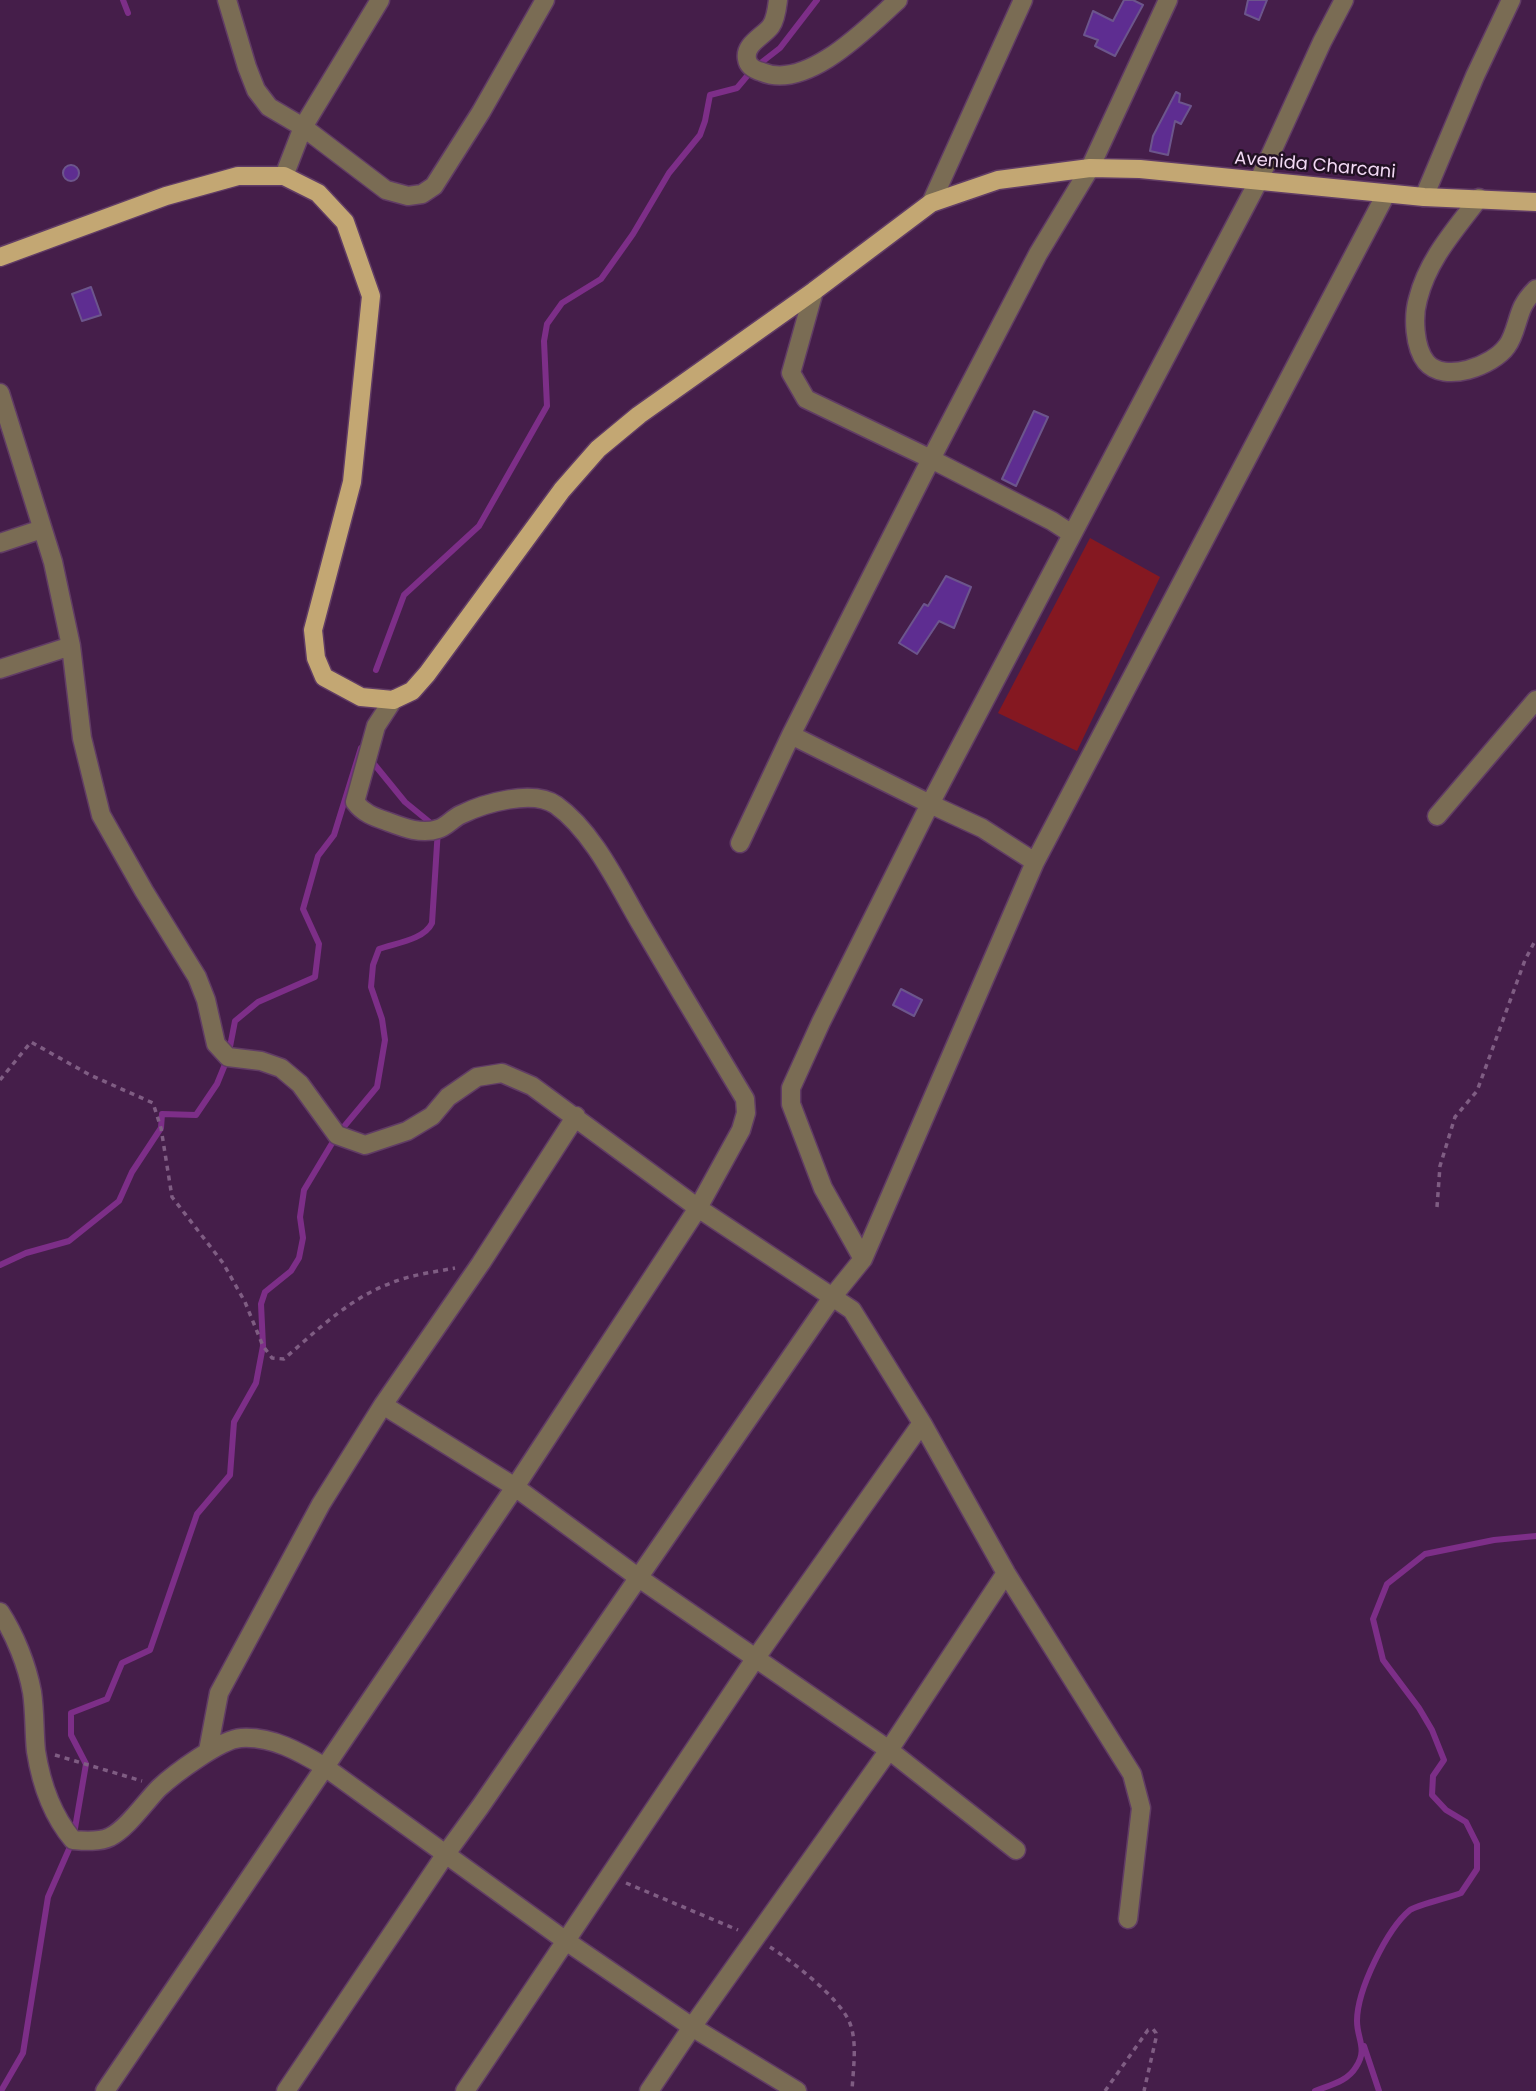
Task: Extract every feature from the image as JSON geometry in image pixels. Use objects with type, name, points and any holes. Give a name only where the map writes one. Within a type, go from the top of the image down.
[{"type":"main road","name":"Avenida Charcani","points":[[389,700],[412,691],[427,674],[562,490],[598,449],[639,415],[814,291],[930,203],[998,180],[1090,168],[1140,169],[1423,197],[1536,202]]},
{"type":"main road","points":[[0,257],[166,196],[238,176],[284,176],[318,193],[345,222],[371,296],[352,482],[313,630],[316,658],[324,677],[361,697],[389,700]]},
{"type":"street","points":[[227,0],[256,90],[269,107],[303,127],[386,190],[408,196],[422,194],[434,186],[481,112],[545,0]]},
{"type":"street","points":[[284,176],[303,127],[380,0]]},
{"type":"street","points":[[778,0],[772,25],[749,48],[747,55],[752,69],[770,76],[795,73],[842,51],[898,0]]},
{"type":"street","points":[[930,203],[1023,0]]},
{"type":"street","points":[[740,843],[790,735],[931,459],[1038,254],[1090,168],[1168,0]]},
{"type":"street","points":[[863,1259],[824,1188],[792,1104],[791,1088],[930,804],[1258,182],[1344,0]]},
{"type":"street","points":[[1423,197],[1511,0]]},
{"type":"street","points":[[286,2091],[444,1855],[833,1296],[863,1259],[1035,862],[1387,194]]},
{"type":"street","points":[[1479,198],[1431,261],[1417,301],[1417,341],[1426,363],[1439,370],[1460,372],[1486,364],[1507,346],[1524,303],[1536,289]]},
{"type":"street","points":[[814,291],[791,373],[806,399],[931,459],[1072,534]]},
{"type":"street","points":[[0,393],[53,562],[71,646],[82,738],[101,815],[197,977],[206,1000],[216,1044],[228,1057],[261,1061],[281,1068],[300,1084],[337,1135],[365,1145],[407,1131],[432,1116],[448,1097],[477,1076],[502,1073],[532,1086],[698,1208],[852,1310],[922,1423],[1006,1573],[1132,1774],[1141,1808],[1128,1919]]},
{"type":"street","points":[[0,543],[43,529]]},
{"type":"street","points":[[0,669],[71,646]]},
{"type":"street","points":[[105,2091],[515,1487],[698,1208],[741,1129],[746,1113],[745,1099],[617,883],[584,832],[556,805],[529,797],[500,801],[460,815],[438,829],[419,831],[368,815],[360,809],[355,802],[376,726],[389,700]]},
{"type":"street","points":[[1437,816],[1536,700]]},
{"type":"street","points":[[790,735],[982,828],[1035,862]]},
{"type":"street","points":[[208,1751],[219,1693],[321,1504],[383,1405],[481,1263],[576,1116]]},
{"type":"street","points":[[383,1405],[515,1487],[639,1578],[890,1750],[1016,1850]]},
{"type":"street","points":[[465,2091],[755,1659],[922,1423]]},
{"type":"street","points":[[649,2091],[890,1750],[1006,1573]]},
{"type":"street","points":[[0,1612],[12,1631],[32,1689],[36,1749],[45,1792],[62,1827],[73,1839],[89,1841],[111,1837],[136,1815],[160,1787],[208,1751],[239,1738],[293,1748],[325,1767],[444,1855],[692,2027],[797,2091]]},
{"type":"path","points":[[1437,1207],[1440,1166],[1455,1117],[1477,1091],[1525,960],[1536,939]]},
{"type":"path","points":[[0,1080],[31,1042],[90,1075],[153,1103],[161,1128],[172,1197],[223,1263],[245,1302],[263,1346],[272,1358],[284,1359],[334,1316],[391,1282],[481,1263]]},
{"type":"path","points":[[36,1749],[160,1787]]},
{"type":"path","points":[[1105,2091],[1148,2030],[1153,2029],[1156,2038],[1144,2091]]},
{"type":"shaded area","points":[[1090,538],[1160,577],[1077,751],[998,713]]},
{"type":"building","points":[[1124,0],[1133,0],[1143,5],[1115,56],[1095,46],[1098,40],[1084,35],[1093,11],[1113,21]]},
{"type":"building","points":[[1248,0],[1267,0],[1259,20],[1245,14]]},
{"type":"building","points":[[1176,92],[1180,94],[1179,102],[1191,106],[1181,124],[1175,121],[1168,155],[1150,151],[1153,136]]},
{"type":"building","points":[[68,165],[74,165],[79,173],[77,179],[68,181],[63,176],[63,170]]},
{"type":"building","points":[[91,287],[101,315],[82,321],[72,294]]},
{"type":"building","points":[[1034,411],[1048,417],[1016,486],[1002,479]]},
{"type":"building","points":[[946,576],[971,587],[954,628],[939,621],[917,654],[899,643],[924,604],[928,606]]},
{"type":"building","points":[[901,989],[922,1000],[914,1016],[893,1005]]},
{"type":"waterway","points":[[123,0],[128,13]]},
{"type":"waterway","points":[[376,670],[404,595],[479,526],[547,406],[544,341],[547,324],[562,303],[601,279],[633,234],[669,173],[700,135],[710,95],[737,88],[753,69],[780,48],[817,0]]},
{"type":"waterway","points":[[0,1265],[26,1253],[69,1241],[119,1201],[132,1172],[161,1128],[162,1114],[196,1115],[217,1084],[228,1057],[235,1021],[258,1002],[315,977],[319,944],[303,909],[318,856],[334,835],[361,748]]},
{"type":"waterway","points":[[1,2091],[23,2053],[48,1897],[73,1840],[86,1764],[71,1735],[71,1713],[107,1699],[122,1663],[150,1650],[197,1514],[230,1475],[234,1422],[256,1383],[263,1346],[261,1304],[265,1292],[291,1271],[299,1258],[303,1238],[300,1217],[304,1190],[337,1135],[377,1087],[385,1040],[382,1019],[371,987],[373,965],[379,949],[416,937],[432,923],[438,829],[405,802],[361,748]]},
{"type":"waterway","points":[[1315,2091],[1343,2080],[1359,2061],[1362,2049],[1357,2027],[1358,2008],[1375,1961],[1392,1931],[1410,1910],[1461,1893],[1477,1869],[1477,1844],[1466,1822],[1446,1810],[1432,1795],[1433,1776],[1444,1760],[1432,1730],[1419,1708],[1383,1660],[1373,1619],[1387,1584],[1425,1554],[1494,1540],[1536,1536]]},
{"type":"waterway","points":[[1364,2046],[1379,2091]]}]
